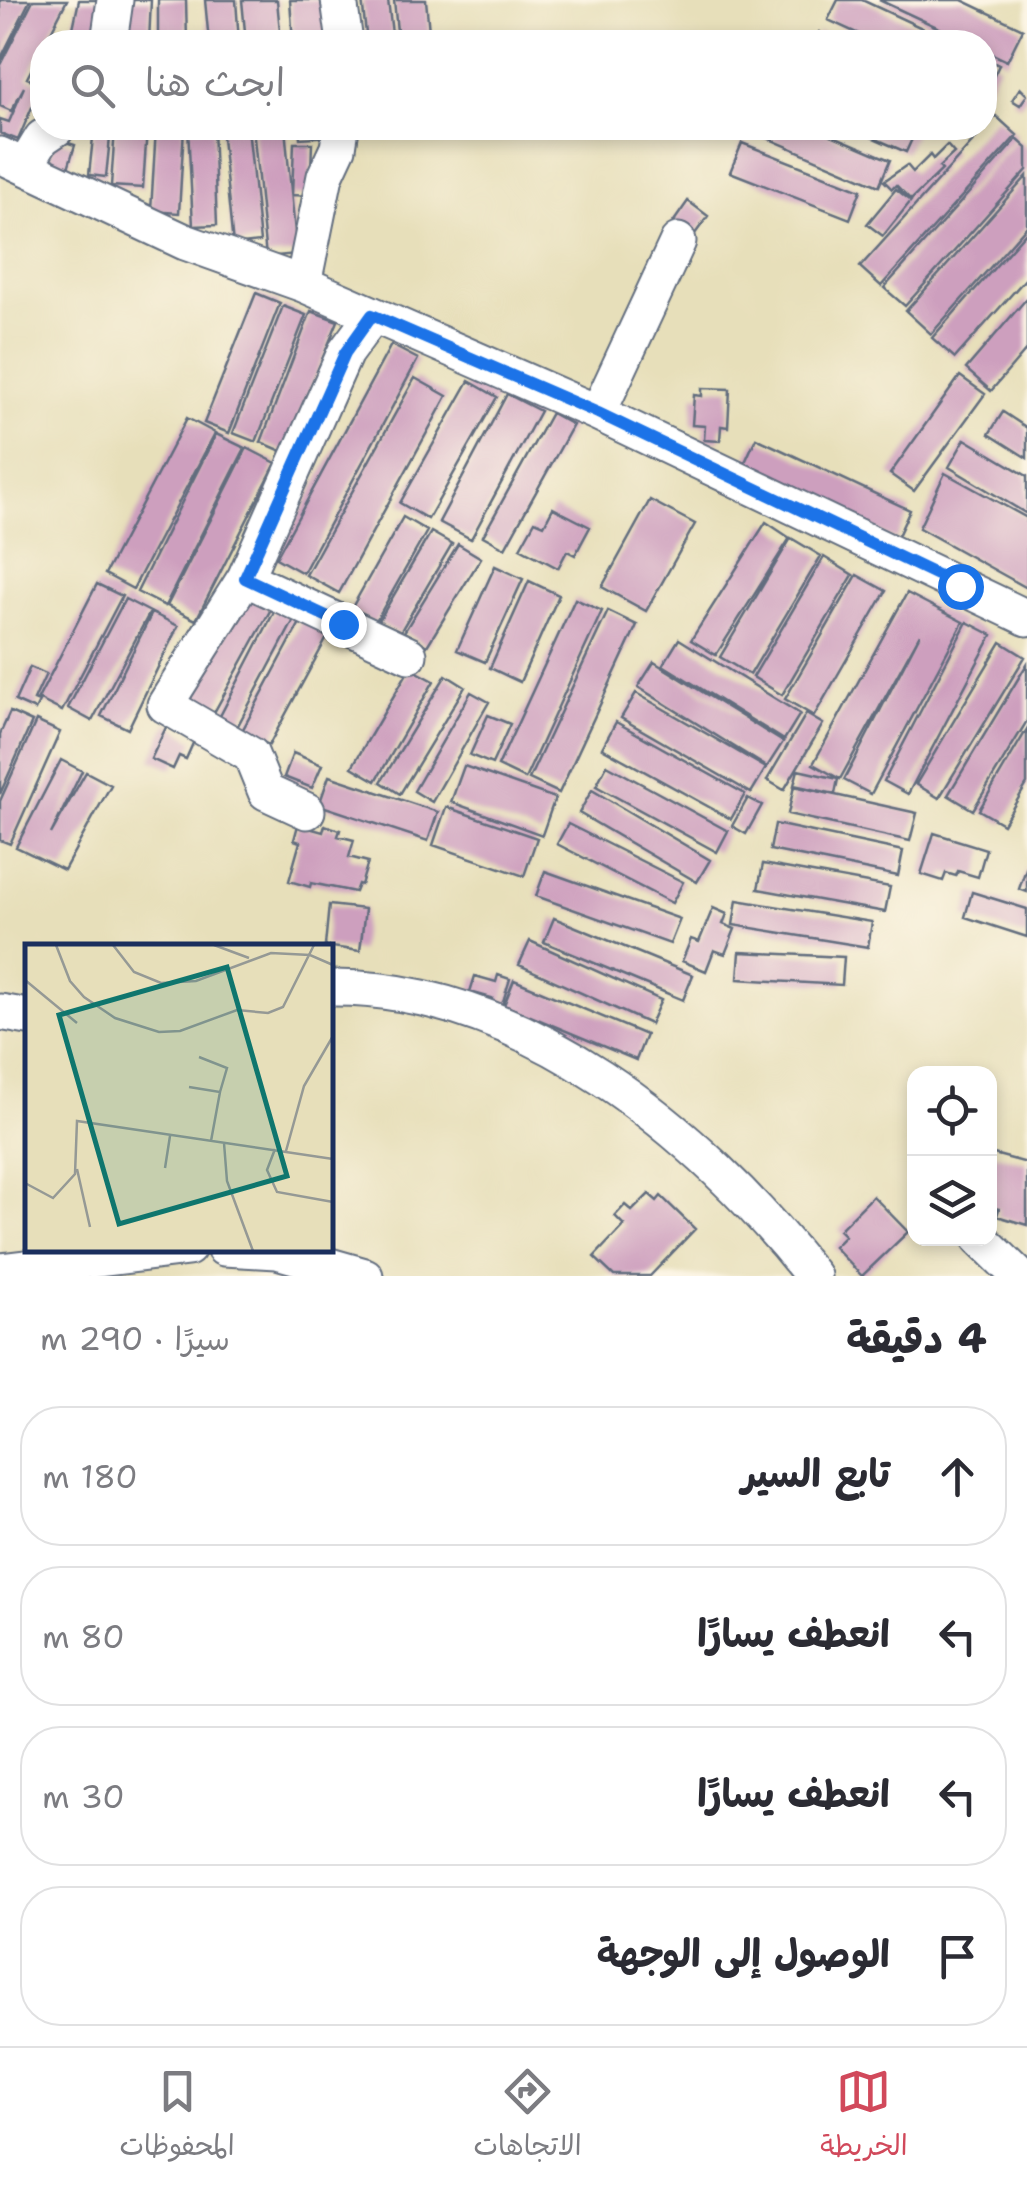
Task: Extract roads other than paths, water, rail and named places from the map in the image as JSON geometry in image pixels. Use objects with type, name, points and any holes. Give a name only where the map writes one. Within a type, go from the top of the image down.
[{"type":"street","points":[[111,30],[115,0]]},
{"type":"street","points":[[339,0],[343,30]]},
{"type":"street","points":[[39,140],[12,161],[185,242],[303,284],[598,413],[1027,618]]},
{"type":"street","points":[[303,284],[324,176],[340,140]]},
{"type":"street","points":[[598,413],[678,241]]},
{"type":"street","points":[[307,811],[266,792],[251,755],[165,706],[245,578],[345,353],[372,315]]},
{"type":"street","points":[[245,578],[409,655]]},
{"type":"street","points":[[332,988],[368,988],[492,1018],[556,1052],[609,1084],[714,1166],[770,1221],[813,1276]]},
{"type":"street","points":[[0,1012],[25,1016]]},
{"type":"street","points":[[988,1246],[1019,1276]]},
{"type":"street","points":[[0,1272],[164,1251]]},
{"type":"street","points":[[277,1251],[365,1276]]}]
